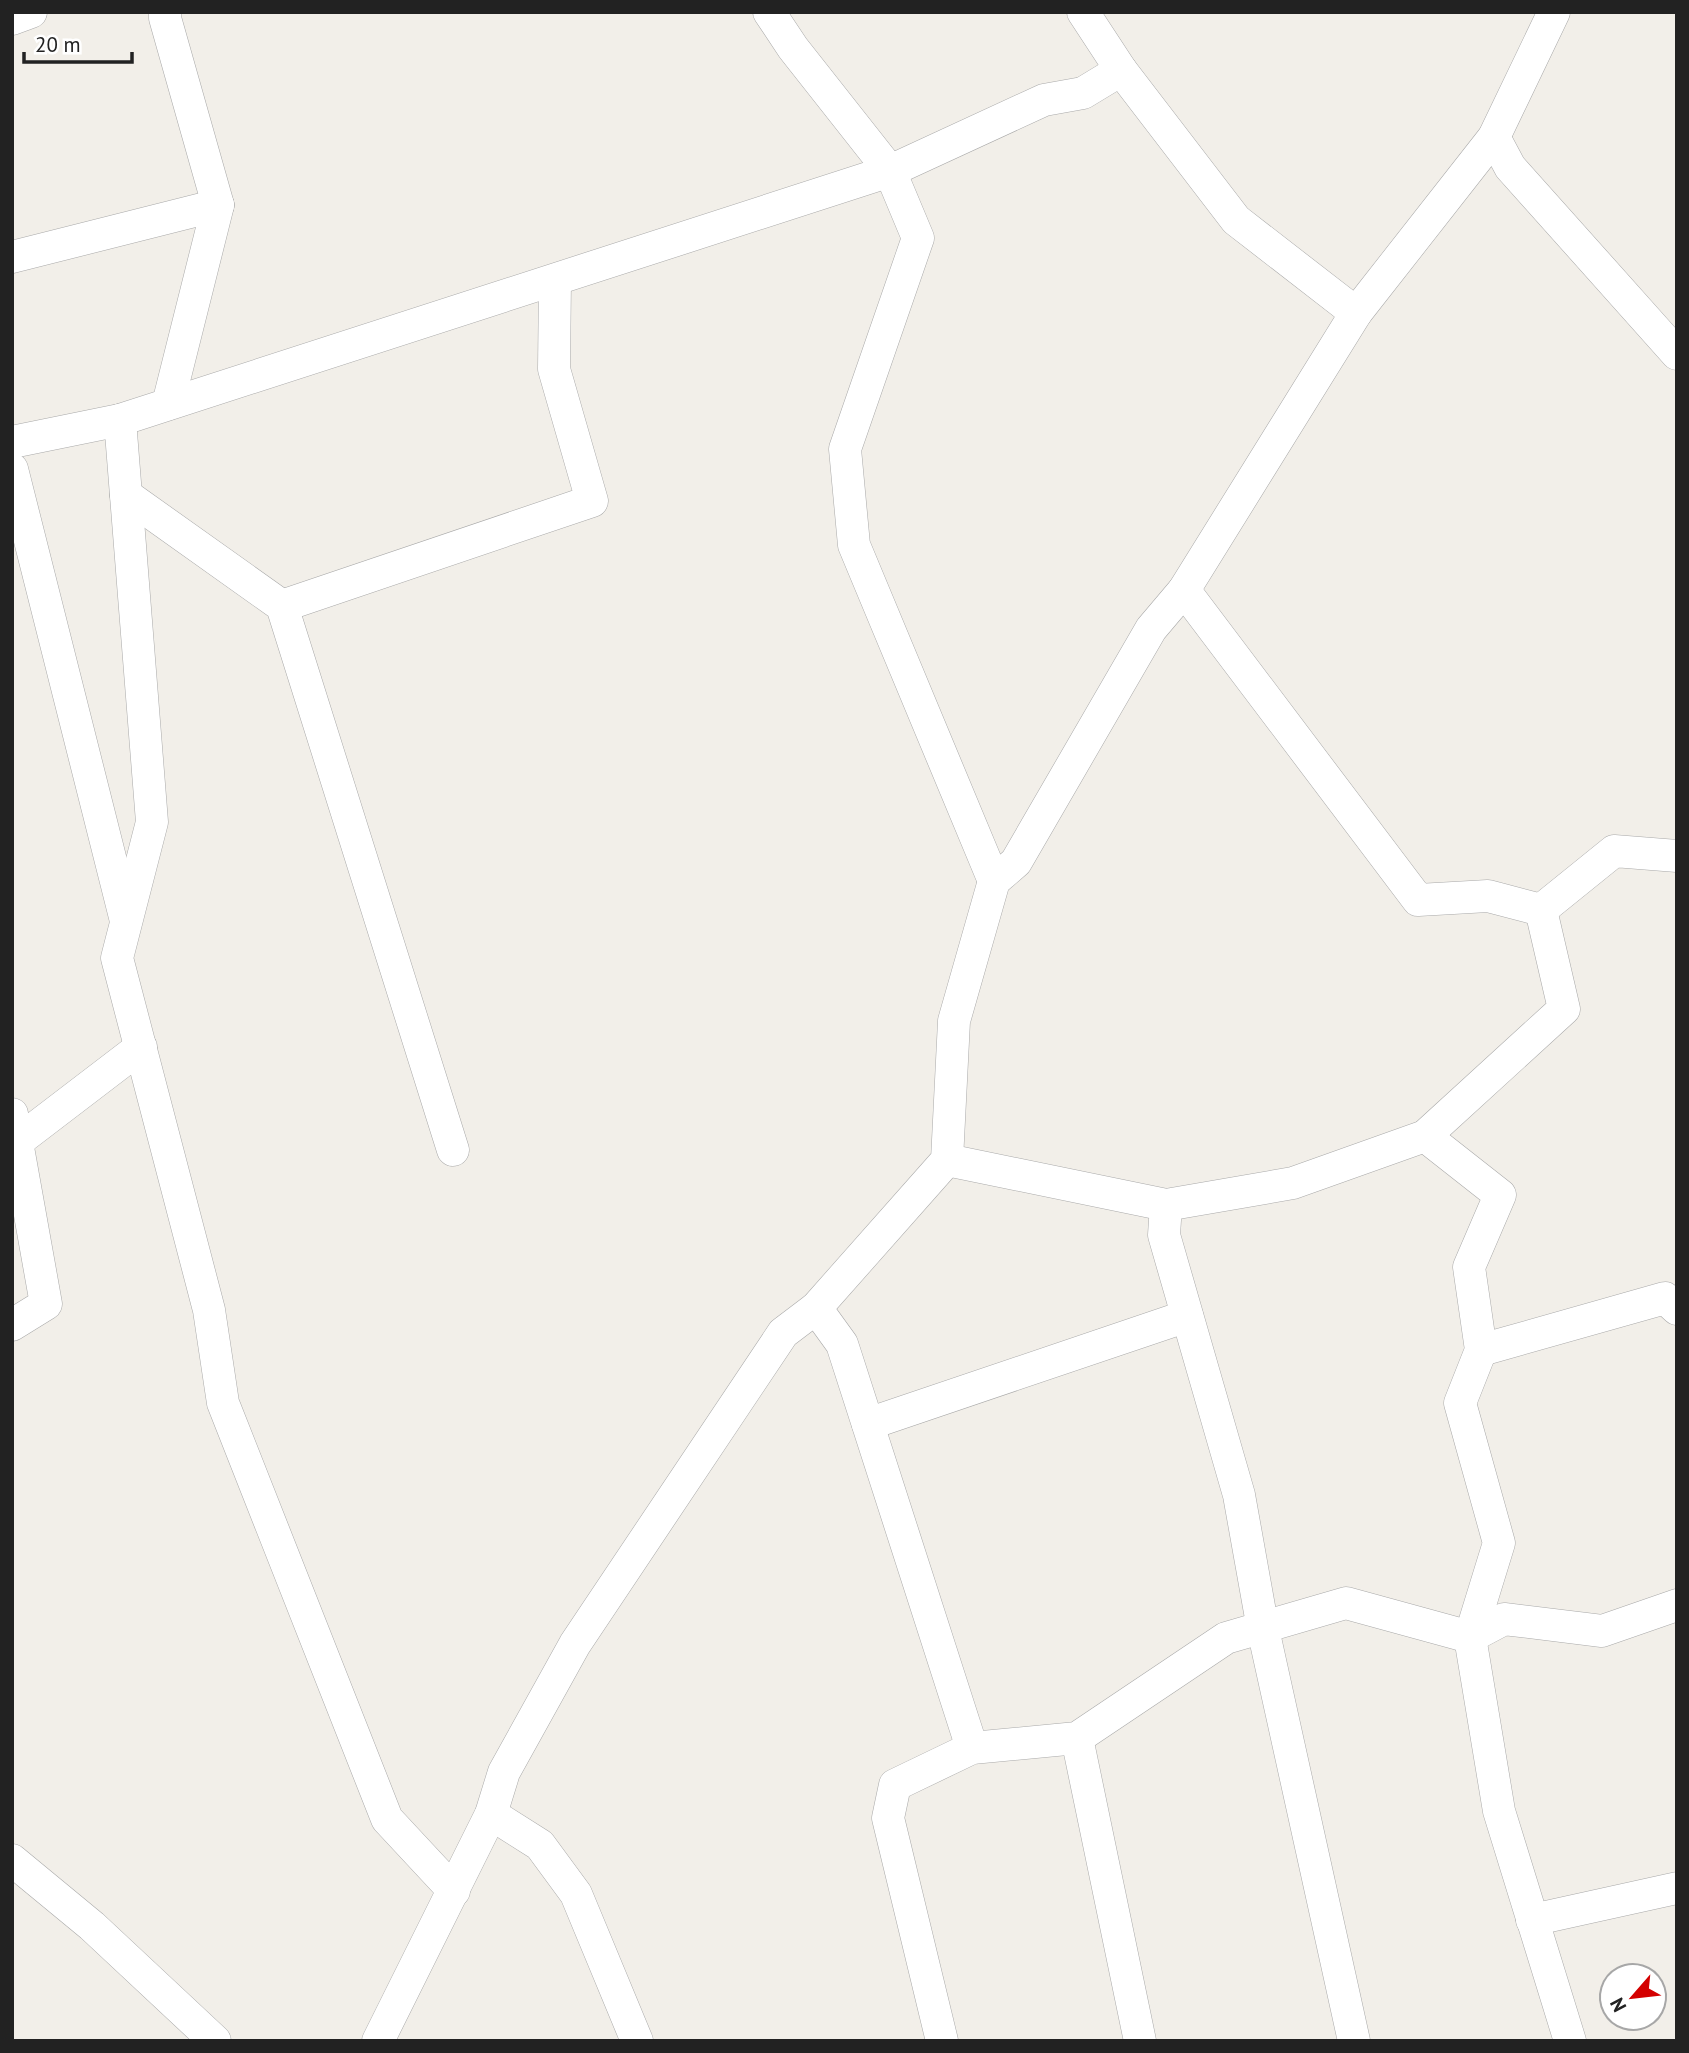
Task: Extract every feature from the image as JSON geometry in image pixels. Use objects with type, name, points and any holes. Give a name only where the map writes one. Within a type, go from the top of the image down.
[{"type":"street","points":[[12,19],[31,12]]},
{"type":"street","points":[[165,12],[218,205],[168,404]]},
{"type":"street","points":[[769,12],[793,48],[890,171],[918,239],[845,449],[854,545],[994,881]]},
{"type":"street","points":[[1083,12],[1121,70],[1236,220],[1356,313]]},
{"type":"street","points":[[378,2041],[491,1814],[504,1772],[575,1644],[783,1334],[816,1308],[947,1160],[954,1021],[994,881],[1016,863],[1152,629],[1184,590],[1356,313],[1494,137],[1555,12]]},
{"type":"street","points":[[12,442],[120,420],[890,171],[1044,100],[1083,93],[1121,70]]},
{"type":"street","points":[[1494,137],[1510,167],[1677,354]]},
{"type":"street","points":[[12,257],[218,205]]},
{"type":"street","points":[[282,606],[592,501],[554,369],[555,280]]},
{"type":"street","points":[[120,420],[152,821],[117,958],[209,1310],[223,1403],[387,1819],[454,1891]]},
{"type":"street","points":[[12,469],[127,922]]},
{"type":"street","points":[[126,495],[282,606],[453,1150]]},
{"type":"street","points":[[1184,590],[1418,900],[1488,896],[1541,910]]},
{"type":"street","points":[[1541,910],[1614,851],[1677,856]]},
{"type":"street","points":[[947,1160],[1166,1205],[1293,1184],[1425,1136],[1564,1009],[1541,910]]},
{"type":"street","points":[[12,1325],[46,1304],[15,1128],[141,1047]]},
{"type":"street","points":[[1425,1136],[1500,1195],[1469,1267],[1481,1350],[1460,1403],[1499,1544],[1470,1637],[1499,1811],[1570,2041]]},
{"type":"street","points":[[1166,1205],[1164,1235],[1239,1495],[1263,1629],[1354,2041]]},
{"type":"street","points":[[1481,1350],[1665,1298],[1677,1309]]},
{"type":"street","points":[[816,1308],[842,1345],[972,1748]]},
{"type":"street","points":[[867,1424],[1187,1316]]},
{"type":"street","points":[[942,2041],[888,1818],[895,1785],[972,1748],[1077,1738],[1226,1638],[1346,1603],[1470,1637],[1504,1619],[1602,1631],[1677,1605]]},
{"type":"street","points":[[1077,1738],[1140,2041]]},
{"type":"street","points":[[491,1814],[540,1845],[576,1894],[637,2041]]},
{"type":"street","points":[[12,1860],[92,1926],[215,2041]]},
{"type":"street","points":[[1532,1920],[1677,1888]]}]
